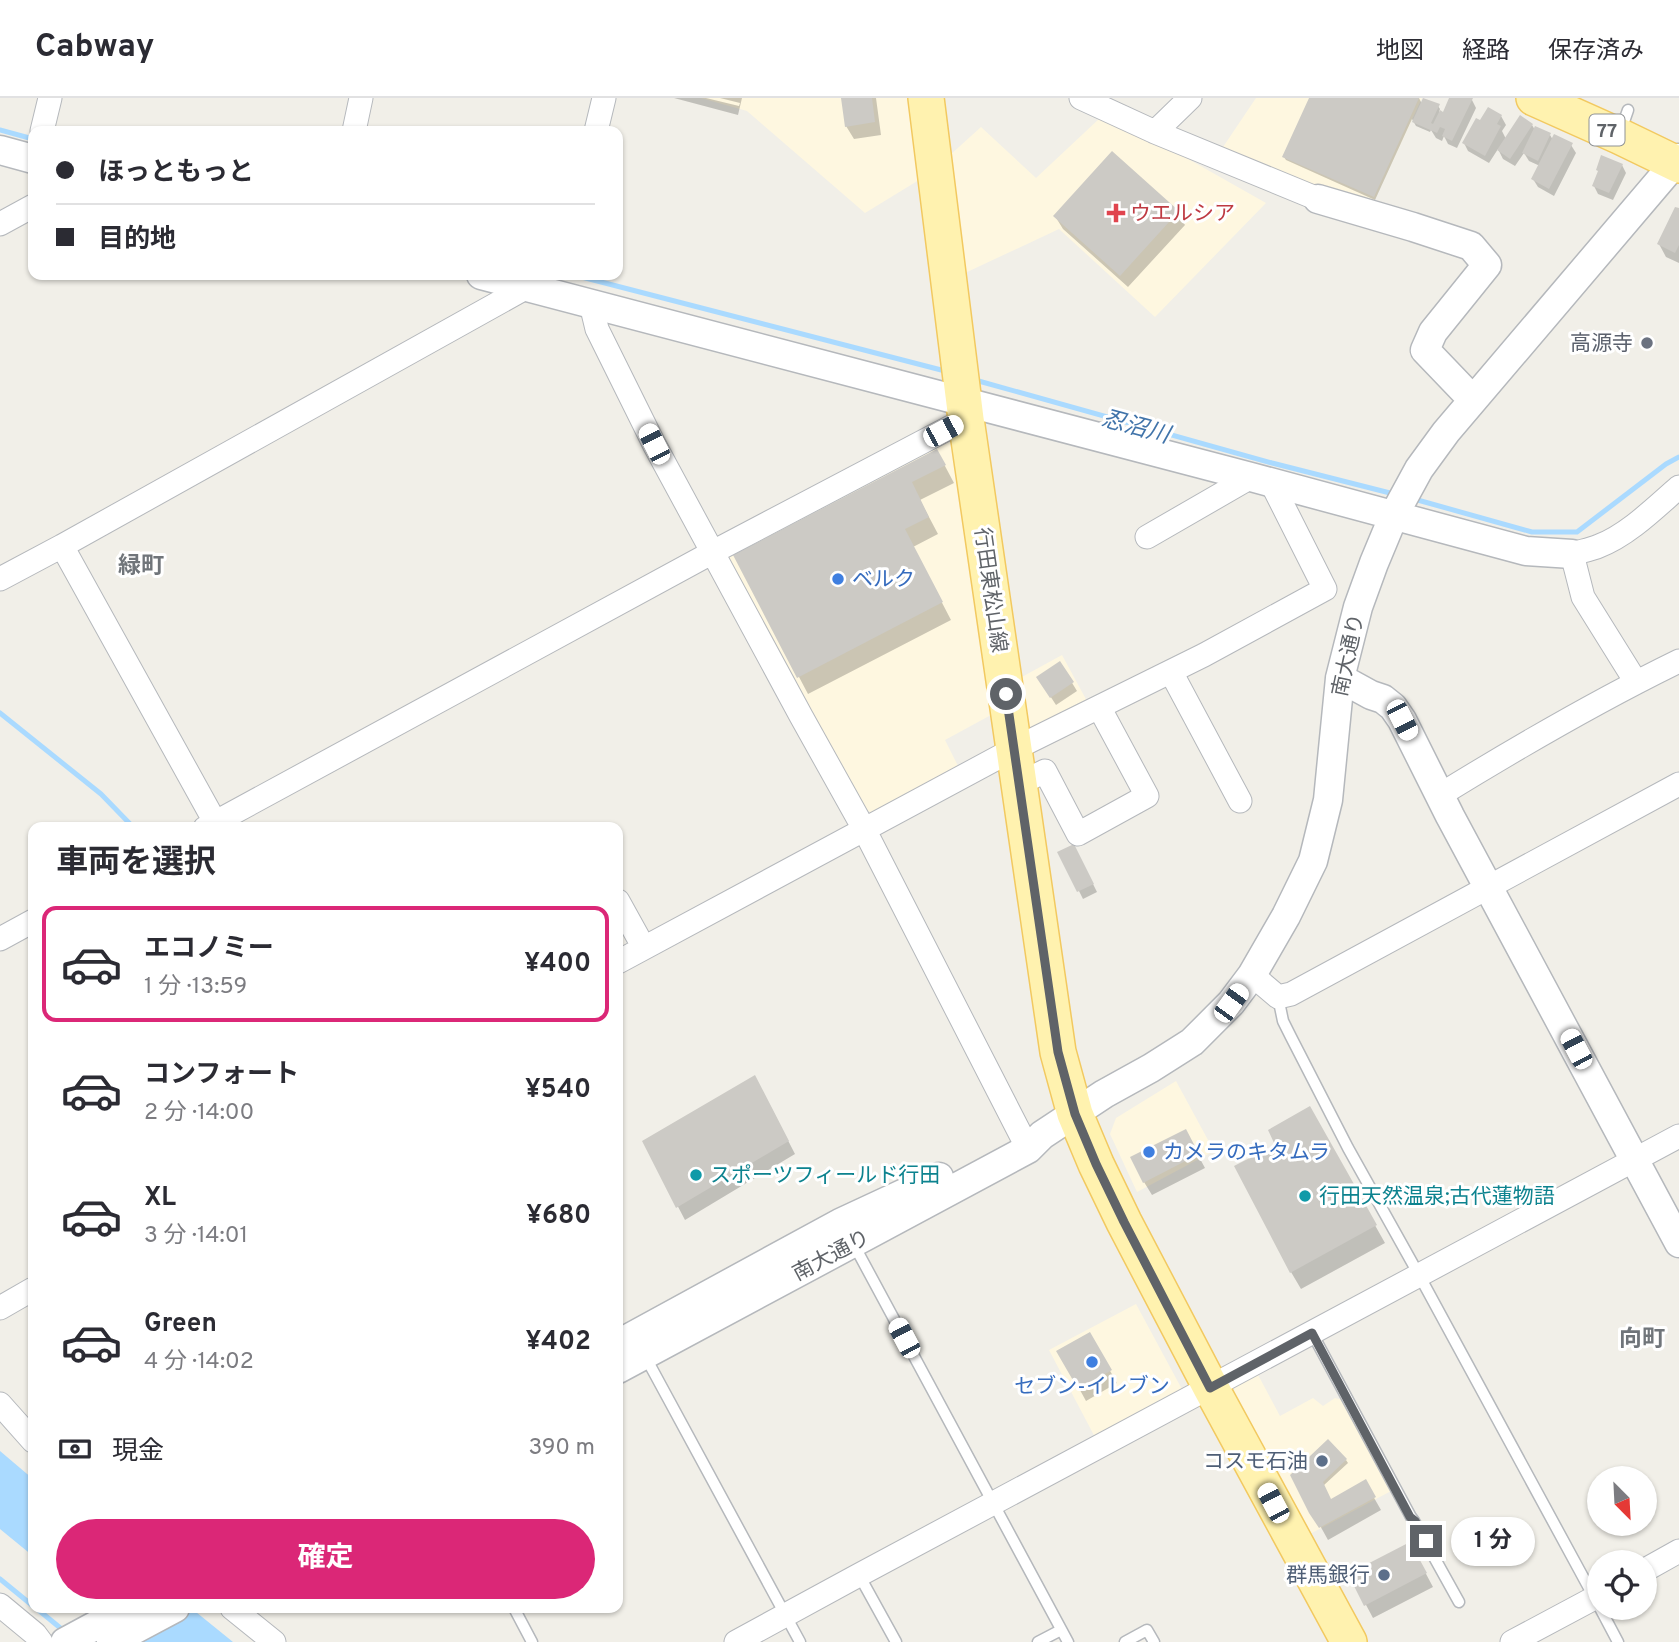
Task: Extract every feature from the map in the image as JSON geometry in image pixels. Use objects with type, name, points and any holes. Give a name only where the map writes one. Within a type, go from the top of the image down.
[{"type":"main road","name":"行田東松山線","points":[[926,98],[965,410],[1058,1052],[1075,1114],[1124,1222],[1210,1388],[1349,1642]]},
{"type":"main road","name":"77","points":[[1534,98],[1624,123],[1678,162]]},
{"type":"street","points":[[43,126],[50,98]]},
{"type":"street","points":[[355,126],[361,98]]},
{"type":"street","points":[[597,126],[604,98]]},
{"type":"street","points":[[1082,98],[1155,132],[1318,199],[1471,246],[1488,265],[1433,332],[1425,350],[1472,399]]},
{"type":"street","points":[[1155,132],[1190,98]]},
{"type":"street","points":[[0,150],[28,158]]},
{"type":"street","name":"南大通り","points":[[623,1361],[632,1344],[847,1233],[1028,1149],[1032,1137],[1075,1114],[1192,1042],[1231,1003],[1252,975],[1286,916],[1313,861],[1328,800],[1340,678],[1358,607],[1394,515],[1419,469],[1472,399],[1678,162]]},
{"type":"street","points":[[0,224],[28,209]]},
{"type":"street","points":[[500,280],[527,287],[560,284],[591,304],[965,410],[1261,479],[1526,551],[1572,554],[1600,546],[1651,512],[1679,487]]},
{"type":"street","points":[[0,579],[527,287]]},
{"type":"street","points":[[591,304],[597,329],[654,444],[1032,1137]]},
{"type":"street","points":[[216,822],[713,552],[965,410]]},
{"type":"street","points":[[1147,537],[1261,479]]},
{"type":"street","points":[[623,959],[864,828],[1014,749],[1171,672],[1325,589],[1261,479]]},
{"type":"street","points":[[62,546],[208,822]]},
{"type":"street","points":[[1572,554],[1583,597],[1636,682]]},
{"type":"street","points":[[1440,795],[1535,738],[1679,661]]},
{"type":"street","points":[[1171,672],[1240,801]]},
{"type":"street","points":[[1340,678],[1383,699],[1402,720],[1679,1243]]},
{"type":"street","points":[[1019,784],[1045,771],[1078,834],[1147,796],[1099,707]]},
{"type":"street","points":[[1252,975],[1278,997],[1291,994],[1679,784]]},
{"type":"street","points":[[623,910],[644,948]]},
{"type":"street","points":[[0,939],[28,924]]},
{"type":"street","points":[[736,1642],[1679,1136]]},
{"type":"street","points":[[0,1308],[28,1292]]},
{"type":"street","points":[[0,1405],[28,1436]]},
{"type":"street","points":[[1657,1563],[1679,1551]]},
{"type":"street","points":[[0,1605],[41,1642]]},
{"type":"street","points":[[1512,1642],[1587,1607]]},
{"type":"street","points":[[93,1637],[122,1613]]},
{"type":"street","points":[[93,1637],[161,1613]]},
{"type":"street","points":[[238,1613],[274,1642]]},
{"type":"lane","points":[[1278,997],[1283,1021],[1290,1037],[1348,1148],[1587,1582]]},
{"type":"lane","points":[[847,1233],[1068,1642]]},
{"type":"lane","points":[[1312,1333],[1410,1517],[1415,1521],[1459,1602]]},
{"type":"lane","points":[[632,1344],[800,1642]]},
{"type":"lane","points":[[859,1575],[896,1642]]},
{"type":"lane","points":[[517,1613],[532,1642]]},
{"type":"lane","points":[[1607,1620],[1618,1642]]},
{"type":"lane","points":[[1038,1642],[1060,1629]]},
{"type":"lane","points":[[1125,1642],[1147,1630],[1154,1642]]},
{"type":"shaded area","points":[[701,98],[907,98],[919,180],[865,213],[747,111]]},
{"type":"shaded area","points":[[1256,98],[1422,98],[1371,208],[1219,153]]},
{"type":"shaded area","points":[[1100,118],[1167,147],[1266,203],[1155,317],[1059,229],[965,273],[949,156],[981,127],[1036,178]]},
{"type":"shaded area","points":[[953,436],[991,715],[945,740],[958,766],[873,813],[863,809],[726,558],[728,550]]},
{"type":"shaded area","points":[[1062,655],[1088,703],[1027,734],[1020,678]]},
{"type":"shaded area","points":[[1176,1081],[1214,1151],[1137,1192],[1110,1134],[1116,1118]]},
{"type":"shaded area","points":[[1136,1304],[1184,1393],[1097,1441],[1049,1350]]},
{"type":"shaded area","name":"コスモ石油","points":[[1256,1371],[1280,1416],[1313,1398],[1323,1406],[1335,1398],[1343,1400],[1393,1490],[1308,1535],[1233,1397],[1236,1381]]},
{"type":"water","points":[[0,1451],[28,1475],[28,1552],[0,1529]]},
{"type":"water","points":[[102,1613],[197,1613],[233,1642],[137,1642]]},
{"type":"building","points":[[841,98],[872,98],[875,122],[845,127]]},
{"type":"building","points":[[1309,98],[1419,98],[1374,197],[1282,157]]},
{"type":"building","points":[[1423,98],[1440,104],[1431,123],[1433,124],[1440,110],[1443,112],[1449,98],[1473,98],[1452,141],[1442,136],[1445,129],[1440,127],[1437,133],[1412,122]]},
{"type":"building","points":[[1488,107],[1502,115],[1497,124],[1501,126],[1485,156],[1462,143],[1476,118],[1480,120]]},
{"type":"building","points":[[1520,115],[1533,124],[1510,159],[1497,150]]},
{"type":"building","points":[[1535,126],[1551,133],[1538,161],[1522,153]]},
{"type":"building","points":[[1554,134],[1573,143],[1549,189],[1531,179]]},
{"type":"building","name":"ウエルシア","points":[[1112,151],[1179,211],[1120,276],[1053,216]]},
{"type":"building","points":[[1601,155],[1623,164],[1609,193],[1592,186]]},
{"type":"building","points":[[1675,207],[1679,208],[1679,245],[1675,253],[1657,244]]},
{"type":"building","name":"ベルク","points":[[937,449],[946,465],[912,482],[929,517],[905,529],[943,602],[797,678],[733,555]]},
{"type":"building","points":[[1060,661],[1074,682],[1050,698],[1036,677]]},
{"type":"building","points":[[1074,844],[1094,884],[1077,892],[1057,852]]},
{"type":"building","name":"スポーツフィールド行田","points":[[755,1075],[789,1141],[676,1208],[642,1141]]},
{"type":"building","name":"行田天然温泉;古代蓮物語","points":[[1310,1106],[1377,1225],[1290,1273],[1234,1166],[1275,1145],[1268,1130]]},
{"type":"building","points":[[1186,1129],[1199,1154],[1143,1183],[1130,1157]]},
{"type":"building","points":[[1090,1332],[1112,1370],[1078,1389],[1056,1351]]},
{"type":"building","points":[[1328,1439],[1347,1459],[1323,1482],[1331,1499],[1366,1479],[1376,1497],[1319,1528],[1290,1475]]},
{"type":"building","points":[[1410,1542],[1427,1573],[1364,1606],[1348,1574]]},
{"type":"waterway","name":"忍沼川","points":[[0,130],[28,138]]},
{"type":"waterway","name":"忍沼川","points":[[593,280],[949,372]]},
{"type":"waterway","name":"忍沼川","points":[[975,380],[1272,463],[1394,494]]},
{"type":"waterway","name":"忍沼川","points":[[1414,499],[1532,532],[1577,532],[1679,457]]},
{"type":"waterway","points":[[0,713],[101,794],[128,822]]},
{"type":"waterway","points":[[0,1579],[28,1602]]},
{"type":"waterway","points":[[42,1613],[64,1631]]},
{"type":"place","name":"ウエルシア","points":[[1116,213]]},
{"type":"place","name":"高源寺","points":[[1647,343]]},
{"type":"place","name":"ベルク","points":[[838,579]]},
{"type":"place","name":"カメラのキタムラ","points":[[1149,1152]]},
{"type":"place","name":"スポーツフィールド行田","points":[[696,1175]]},
{"type":"place","name":"行田天然温泉;古代蓮物語","points":[[1305,1196]]},
{"type":"place","name":"セブン-イレブン","points":[[1092,1362]]},
{"type":"place","name":"コスモ石油","points":[[1322,1461]]},
{"type":"place","name":"群馬銀行","points":[[1384,1575]]},
{"type":"district","name":"緑町","points":[[141,565]]},
{"type":"district","name":"向町","points":[[1642,1338]]},
{"type":"route","points":[[1006,694],[1058,1052],[1075,1114],[1124,1222],[1210,1388],[1312,1333],[1410,1517],[1426,1541]]}]
